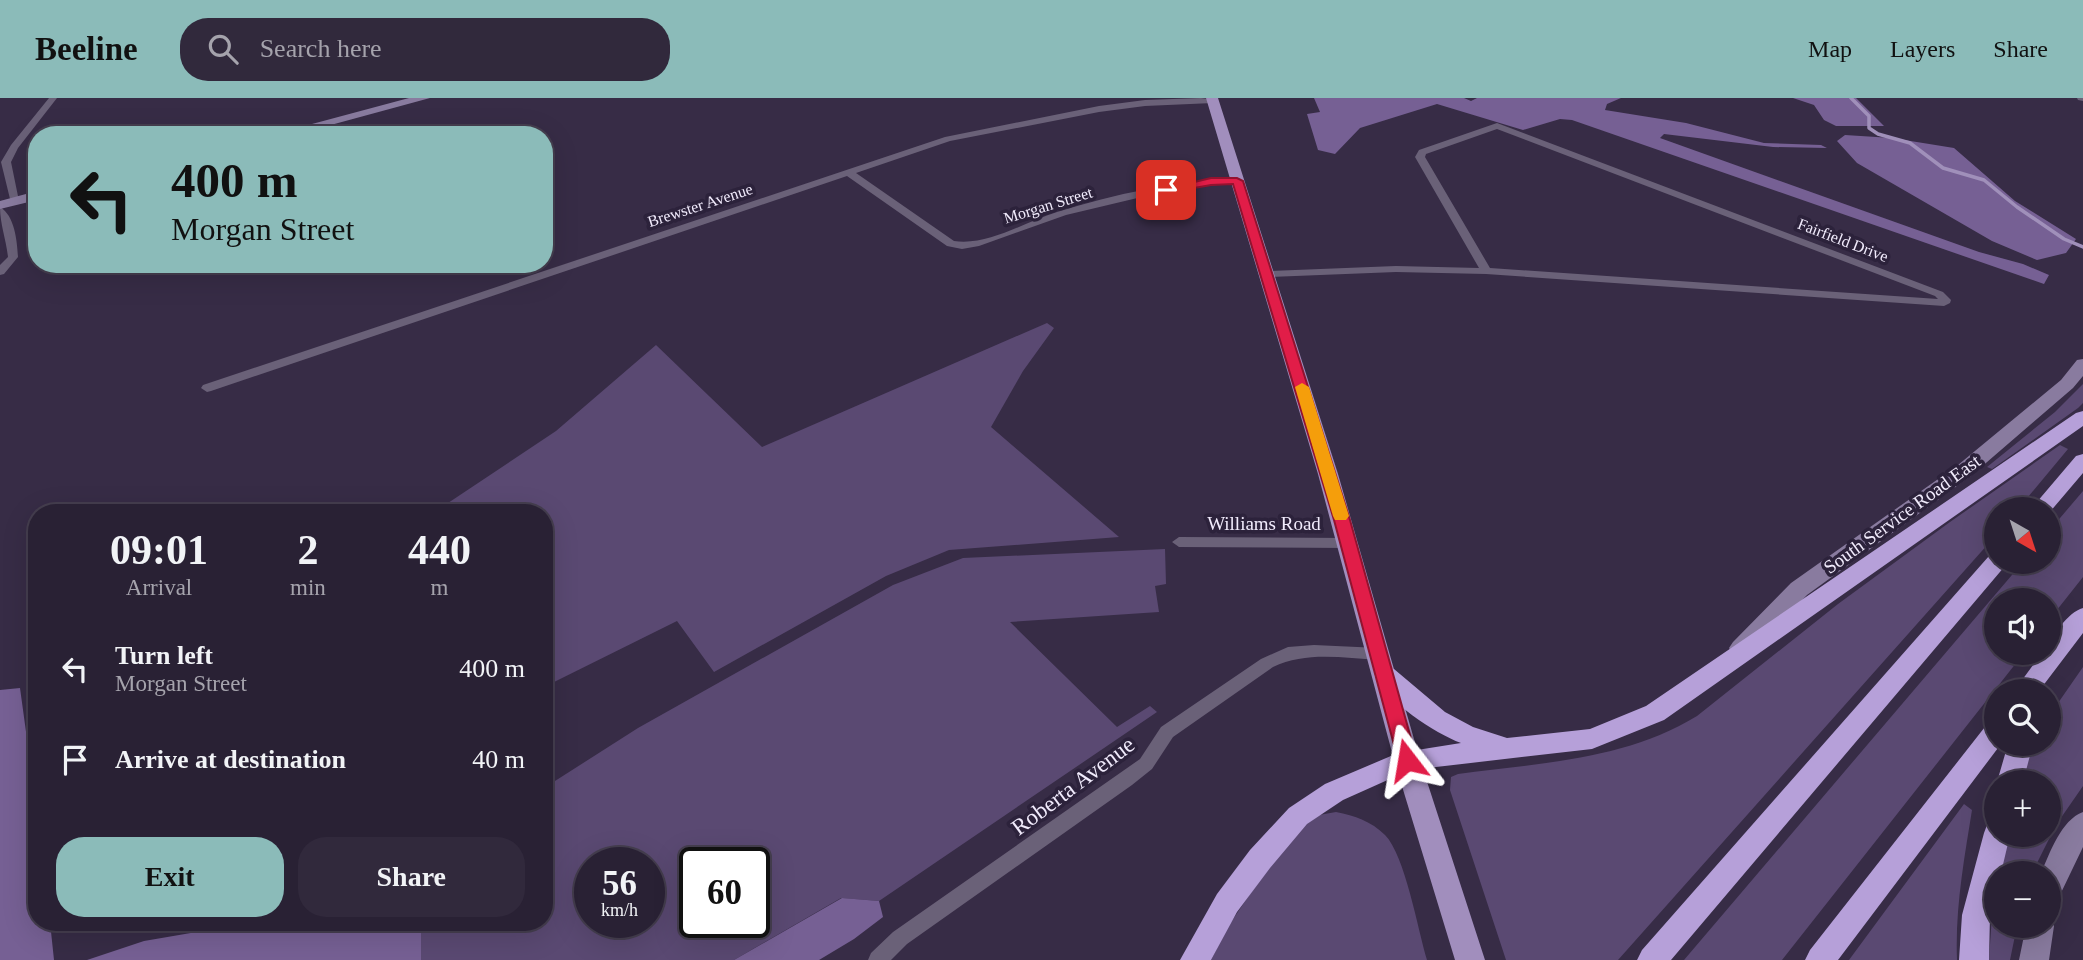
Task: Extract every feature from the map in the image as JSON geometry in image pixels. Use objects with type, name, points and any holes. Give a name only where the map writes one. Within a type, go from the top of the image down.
[{"type":"highway","points":[[1195,960],[1227,903],[1260,859],[1298,816],[1334,792],[1407,760],[1592,739],[1656,713],[2083,416]]},
{"type":"highway","points":[[2051,497],[2083,460]]},
{"type":"highway","points":[[1652,960],[1986,574]]},
{"type":"highway","points":[[2038,679],[2083,616]]},
{"type":"highway","points":[[1383,665],[1437,721],[1461,734],[1516,747]]},
{"type":"highway","points":[[1820,960],[1984,747]]},
{"type":"highway","points":[[1974,960],[1976,915],[1993,847]]},
{"type":"main road","points":[[313,126],[424,98]]},
{"type":"main road","points":[[1212,99],[1349,543],[1407,760],[1469,957]]},
{"type":"main road","points":[[7,203],[28,197]]},
{"type":"main road","name":"South Service Road East","points":[[1723,667],[1799,589],[1965,470],[2067,384],[2083,364]]},
{"type":"main road","points":[[2060,861],[2083,824]]},
{"type":"main road","points":[[2034,960],[2038,938]]},
{"type":"street","points":[[31,126],[53,98]]},
{"type":"street","name":"Brewster Avenue","points":[[553,271],[976,132],[1145,103],[1212,99]]},
{"type":"street","name":"Fairfield Drive","points":[[1268,274],[1395,269],[1486,271],[1930,304],[1944,303],[1945,300],[1940,294],[1497,126],[1422,152],[1420,157],[1486,271]]},
{"type":"street","points":[[7,203],[6,162],[28,129]]},
{"type":"street","name":"Morgan Street","points":[[848,172],[951,244],[960,247],[978,246],[1028,224],[1063,213],[1192,184],[1237,181]]},
{"type":"street","points":[[0,210],[11,234],[13,257],[0,272]]},
{"type":"street","name":"Brewster Avenue","points":[[207,388],[548,273]]},
{"type":"street","name":"Williams Road","points":[[1179,542],[1349,543]]},
{"type":"street","name":"Roberta Avenue","points":[[878,960],[900,938],[1126,780],[1146,764],[1167,732],[1267,663],[1288,653],[1314,651],[1383,665]]},
{"type":"shaded area","points":[[1314,98],[1464,98],[1471,101],[1477,98],[1621,98],[1607,104],[1605,110],[1686,123],[1764,143],[1821,145],[1827,148],[1773,147],[1664,134],[1660,138],[2049,275],[2044,284],[1572,120],[1560,119],[1523,130],[1437,104],[1360,128],[1335,154],[1318,150],[1307,114],[1320,112]]},
{"type":"shaded area","points":[[1793,98],[1856,98],[1884,126],[1836,126],[1824,120],[1814,105]]},
{"type":"shaded area","points":[[1845,135],[1892,138],[1954,148],[2015,201],[2076,239],[2066,253],[2037,260],[1992,241],[1857,163],[1837,141]]},
{"type":"shaded area","points":[[1047,323],[1054,328],[1023,371],[991,427],[1119,537],[949,550],[886,576],[714,672],[677,621],[553,683],[553,504],[446,504],[556,431],[656,345],[762,447]]},
{"type":"shaded area","points":[[2083,384],[2083,403],[2078,408],[1992,469],[1987,467],[2055,412]]},
{"type":"shaded area","points":[[2060,445],[2068,449],[2028,497],[1986,497]]},
{"type":"shaded area","points":[[2083,491],[2083,577],[2061,605],[2061,588],[2001,588],[2013,574],[2062,574],[2062,516]]},
{"type":"shaded area","points":[[1984,498],[1984,549],[1618,960],[1506,960],[1450,790],[1451,777],[1611,751],[1669,731],[1697,716],[1838,604]]},
{"type":"shaded area","points":[[1165,549],[1166,584],[1155,586],[1159,612],[1010,622],[1117,727],[1150,706],[1157,712],[879,901],[841,898],[734,960],[421,960],[421,931],[553,931],[553,782],[638,728],[893,585],[963,558]]},
{"type":"shaded area","points":[[1984,608],[1984,665],[2015,665],[2004,679],[1984,679],[1984,704],[1782,960],[1684,960]]},
{"type":"shaded area","points":[[2083,667],[2083,786],[2061,818],[2061,770],[2021,770],[2028,756],[2061,756],[2061,699]]},
{"type":"shaded area","points":[[20,688],[28,746],[28,931],[51,931],[54,960],[0,960],[0,690]]},
{"type":"shaded area","points":[[1964,804],[1972,810],[1959,903],[1957,960],[1849,960]]},
{"type":"shaded area","points":[[1336,812],[1356,817],[1380,830],[1392,845],[1405,875],[1427,960],[1211,960],[1229,925],[1263,875],[1303,824],[1319,815]]},
{"type":"shaded area","points":[[1998,847],[2045,847],[2038,861],[1995,861]]},
{"type":"shaded area","points":[[842,898],[879,901],[883,917],[819,960],[734,960]]},
{"type":"shaded area","points":[[202,931],[421,931],[421,960],[87,960],[144,941]]},
{"type":"shaded area","points":[[1990,938],[2015,938],[2010,960],[1989,960]]},
{"type":"waterway","points":[[1851,98],[1869,116],[1869,128],[1878,134],[1910,143],[1943,168],[1984,180],[2017,207],[2064,239],[2083,247]]},
{"type":"slow traffic","points":[[1302,387],[1341,516]]},
{"type":"route","points":[[1166,190],[1211,181],[1237,181],[1342,520],[1407,760]]}]
